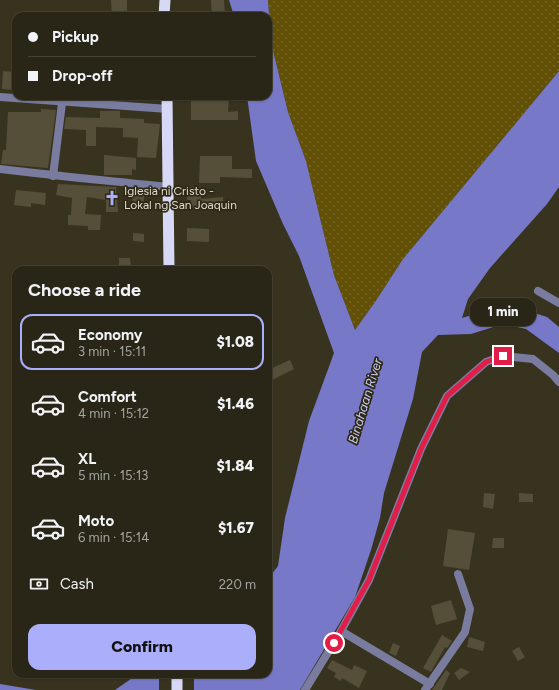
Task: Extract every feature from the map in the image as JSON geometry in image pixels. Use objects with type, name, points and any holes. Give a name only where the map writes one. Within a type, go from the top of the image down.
[{"type":"highway","points":[[164,12],[165,0]]},
{"type":"highway","points":[[167,100],[169,266]]},
{"type":"highway","points":[[177,678],[177,690]]},
{"type":"street","points":[[0,97],[12,98]]},
{"type":"street","points":[[48,100],[62,103],[138,106],[168,109]]},
{"type":"street","points":[[53,176],[62,103]]},
{"type":"street","points":[[0,169],[53,176],[70,176],[169,187]]},
{"type":"street","points":[[538,291],[559,303]]},
{"type":"street","points":[[305,690],[341,632],[369,580],[421,449],[447,396],[486,362],[503,356],[533,359],[553,375],[559,382]]},
{"type":"street","points":[[341,632],[427,687],[462,638],[468,622],[470,609],[458,574]]},
{"type":"shaded area","points":[[268,0],[559,0],[559,71],[403,259],[355,330],[334,275],[306,161],[288,112],[272,46],[272,12],[269,12]]},
{"type":"water","points":[[229,0],[268,0],[269,12],[233,12]]},
{"type":"water","name":"Binahaan River","points":[[272,46],[288,112],[306,161],[334,275],[355,330],[403,259],[559,71],[559,187],[547,204],[490,268],[468,299],[462,318],[501,306],[521,309],[547,317],[559,327],[559,353],[526,329],[503,324],[471,334],[438,335],[422,352],[413,399],[384,493],[380,518],[371,550],[355,597],[300,690],[115,690],[132,678],[272,678],[272,574],[278,566],[285,518],[309,421],[334,353],[299,256],[283,224],[256,161],[248,100],[272,100]]},
{"type":"water","points":[[0,684],[36,690],[0,690]]},
{"type":"pier","points":[[159,678],[194,678],[194,690],[159,690]]},
{"type":"building","points":[[111,0],[127,0],[127,12],[112,12]]},
{"type":"building","points":[[211,0],[224,0],[225,12],[212,12]]},
{"type":"building","points":[[3,71],[12,72],[12,90],[2,89]]},
{"type":"building","points":[[191,100],[229,100],[228,112],[238,111],[238,120],[191,120]]},
{"type":"building","points":[[41,109],[56,110],[48,168],[1,164],[3,150],[6,150],[8,112],[41,112]]},
{"type":"building","points":[[100,111],[120,111],[120,118],[144,119],[144,123],[160,124],[156,158],[137,157],[138,138],[123,137],[123,128],[96,127],[96,146],[86,146],[86,130],[64,129],[66,117],[100,118]]},
{"type":"building","points":[[104,155],[136,158],[136,170],[132,169],[132,175],[104,175]]},
{"type":"building","points":[[200,156],[232,156],[232,169],[252,169],[252,178],[220,177],[220,183],[199,183]]},
{"type":"building","points":[[58,184],[116,187],[118,212],[106,212],[106,200],[87,197],[85,214],[101,215],[100,230],[88,230],[88,226],[68,225],[68,215],[71,215],[72,198],[56,195]]},
{"type":"building","points":[[187,187],[201,187],[201,199],[223,197],[224,209],[191,208],[191,200],[187,200]]},
{"type":"building","points":[[16,190],[46,193],[45,205],[31,203],[31,207],[14,205]]},
{"type":"building","points":[[132,194],[144,194],[144,210],[133,210]]},
{"type":"building","points":[[187,228],[209,229],[209,242],[187,241]]},
{"type":"building","points":[[133,233],[144,234],[144,242],[133,241]]},
{"type":"building","points":[[119,258],[130,258],[131,266],[119,266]]},
{"type":"building","points":[[290,360],[294,369],[272,380],[272,368]]},
{"type":"building","points":[[484,493],[495,494],[493,509],[483,507]]},
{"type":"building","points":[[519,493],[533,494],[533,502],[519,502]]},
{"type":"building","points":[[448,529],[475,533],[469,570],[443,566]]},
{"type":"building","points":[[493,538],[504,538],[504,548],[492,548]]},
{"type":"building","points":[[451,600],[457,619],[436,625],[431,606]]},
{"type":"building","points":[[442,635],[452,641],[447,648],[445,647],[431,672],[423,668]]},
{"type":"building","points":[[469,637],[485,642],[483,651],[467,647]]},
{"type":"building","points":[[393,643],[400,646],[396,656],[389,653]]},
{"type":"building","points":[[519,647],[525,657],[518,661],[512,651]]},
{"type":"building","points":[[332,660],[352,670],[354,665],[367,671],[359,688],[342,678],[341,681],[334,677],[336,673],[327,668]]},
{"type":"building","points":[[461,668],[470,672],[459,680],[454,673]]},
{"type":"building","points":[[446,670],[450,673],[442,690],[432,690]]},
{"type":"place","name":"Iglesia ni Cristo - Lokal ng San Joaquin","points":[[112,198]]},
{"type":"route","points":[[334,643],[369,580],[421,449],[447,396],[464,379],[486,362],[503,356]]}]
